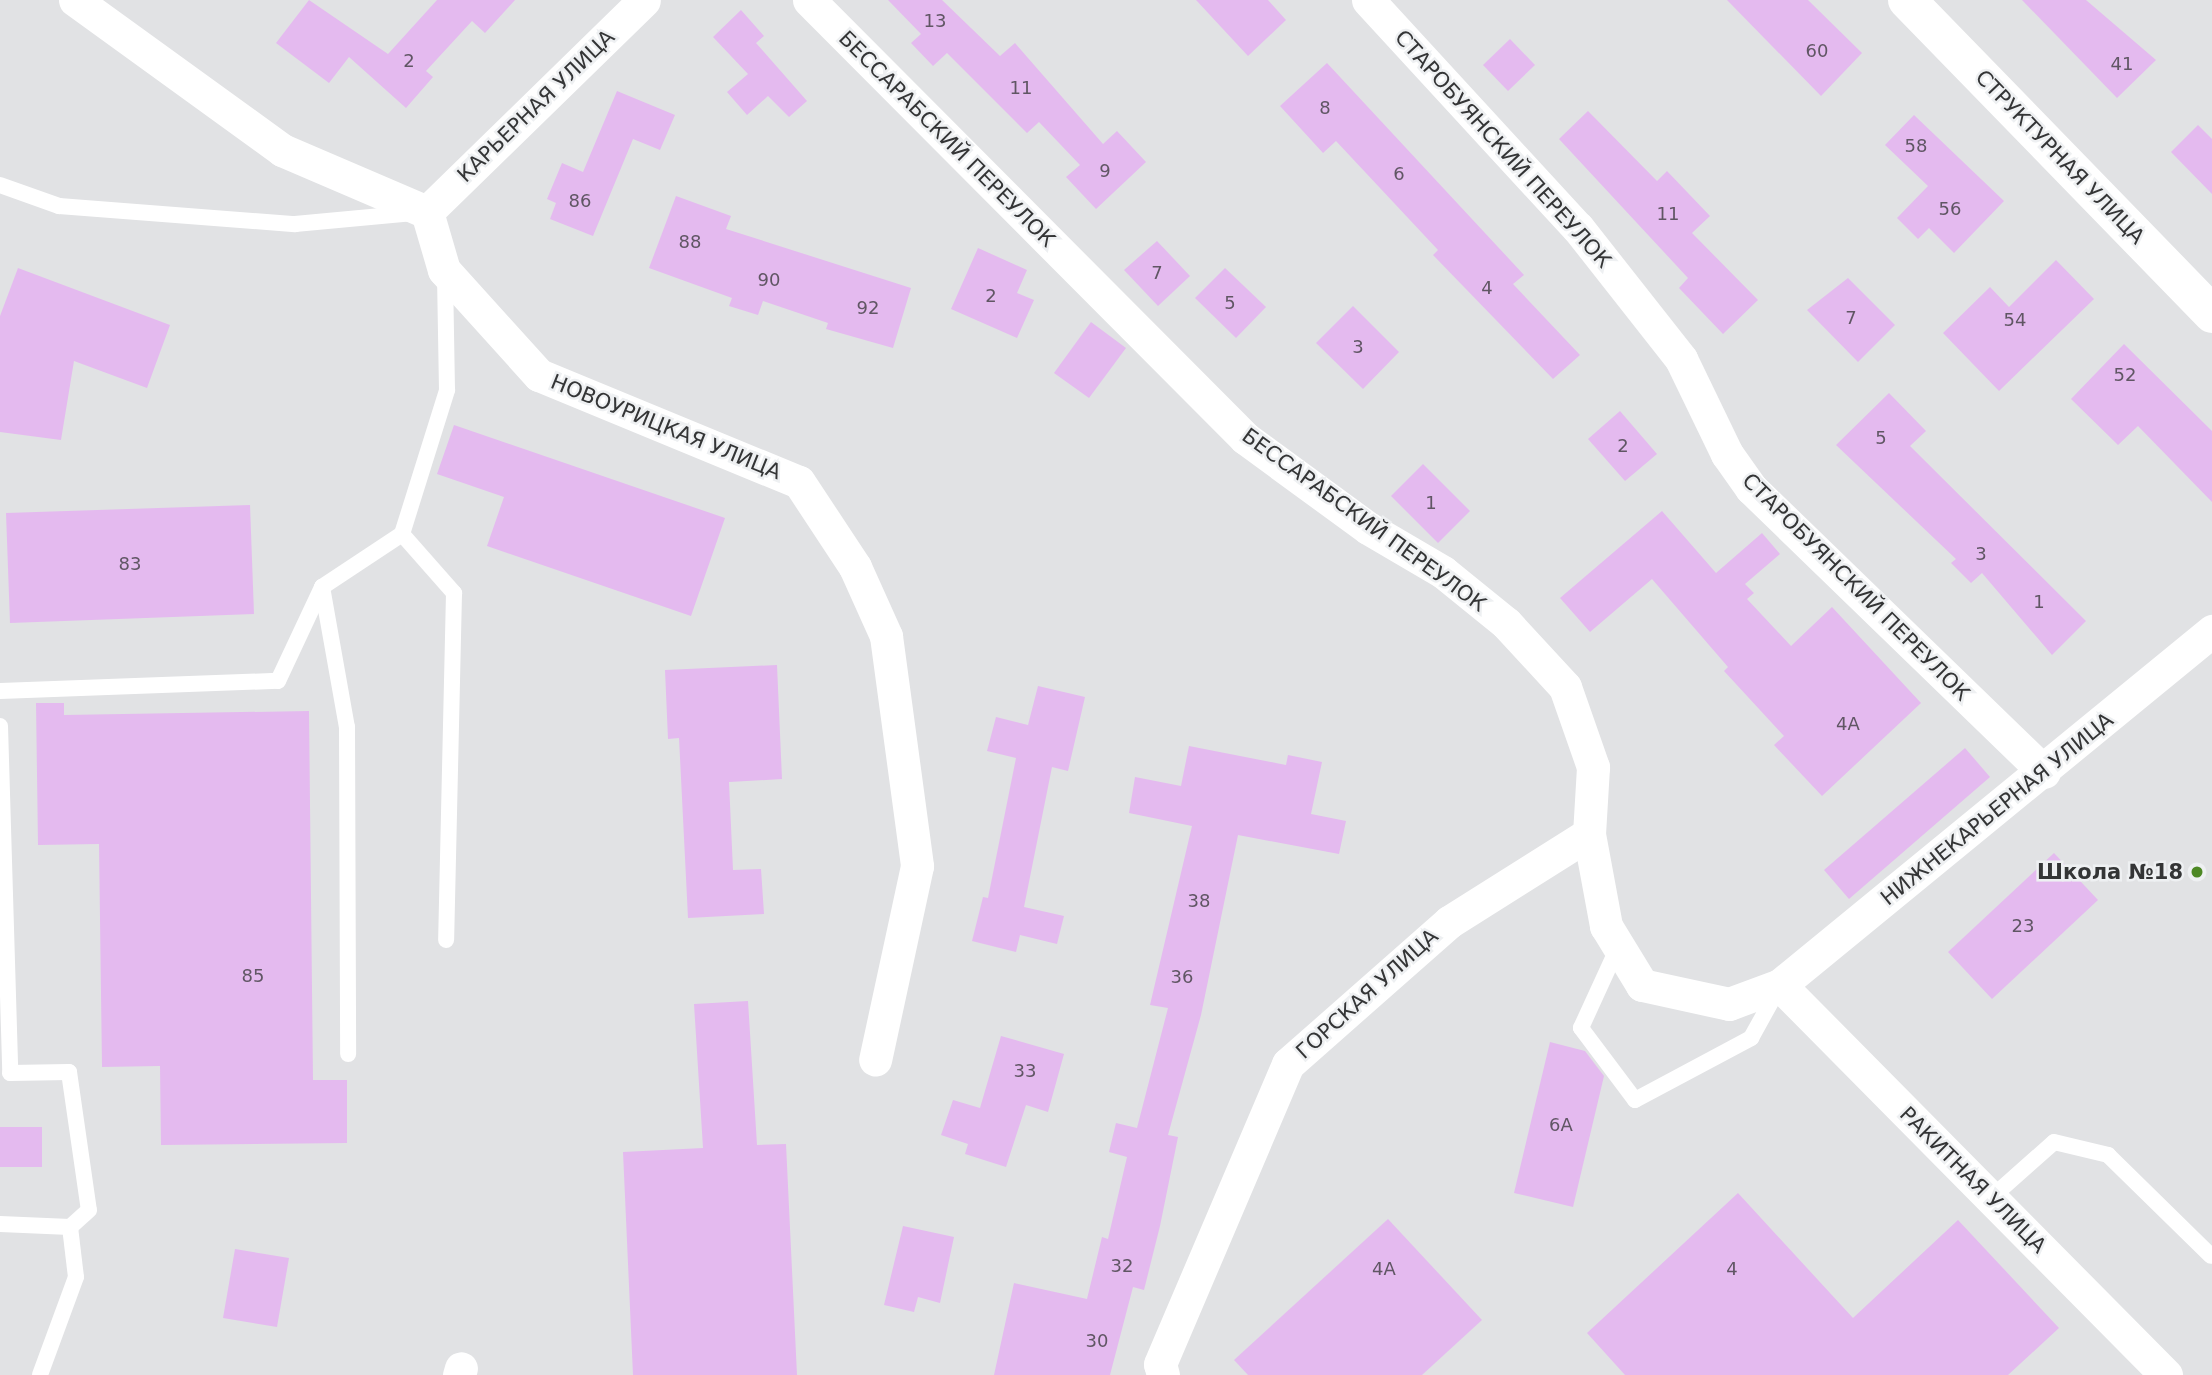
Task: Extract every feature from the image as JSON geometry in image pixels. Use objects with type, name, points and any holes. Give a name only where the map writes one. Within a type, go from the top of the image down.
[{"type":"main road","name":"СТРУКТУРНАЯ УЛИЦА","points":[[1907,0],[2212,314]]},
{"type":"street","points":[[75,0],[282,150],[427,212]]},
{"type":"street","name":"КАРЬЕРНАЯ УЛИЦА","points":[[427,212],[644,0]]},
{"type":"street","name":"БЕССАРАБСКИЙ ПЕРЕУЛОК","points":[[809,0],[1245,438],[1368,528],[1443,572],[1506,623],[1565,687],[1593,767],[1589,834],[1606,926],[1642,985],[1729,1004],[1780,985]]},
{"type":"street","name":"СТАРОБУЯНСКИЙ ПЕРЕУЛОК","points":[[1368,0],[1578,228],[1672,348],[1751,488],[2044,772]]},
{"type":"street","name":"НОВОУРИЦКАЯ УЛИЦА","points":[[427,212],[444,270],[539,375],[799,482],[855,567],[886,636],[917,866],[875,1060]]},
{"type":"street","name":"НИЖНЕКАРЬЕРНАЯ УЛИЦА","points":[[1780,985],[2044,772],[2212,631]]},
{"type":"street","name":"ГОРСКАЯ УЛИЦА","points":[[1163,1375],[1160,1364],[1288,1064],[1449,922],[1589,834]]},
{"type":"street","name":"РАКИТНАЯ УЛИЦА","points":[[1780,985],[2166,1375]]},
{"type":"lane","points":[[0,185],[59,206],[295,223],[427,212]]},
{"type":"lane","points":[[0,691],[278,681],[322,587],[402,534],[447,390],[444,270]]},
{"type":"lane","points":[[402,534],[454,593],[446,940]]},
{"type":"lane","points":[[322,587],[347,727],[348,1054]]},
{"type":"lane","points":[[0,726],[10,1073],[69,1072],[89,1210],[70,1227],[0,1224]]},
{"type":"lane","points":[[1619,947],[1581,1028],[1635,1100],[1751,1038],[1780,985]]},
{"type":"lane","points":[[1991,1198],[2054,1142],[2108,1155],[2211,1256]]},
{"type":"lane","points":[[40,1375],[76,1278],[70,1227]]},
{"type":"building","points":[[309,0],[388,54],[437,0],[515,0],[485,33],[472,21],[426,71],[433,77],[406,108],[349,57],[329,83],[276,43]]},
{"type":"building","points":[[888,0],[942,0],[1000,56],[1015,43],[1103,144],[1117,131],[1146,162],[1096,209],[1066,177],[1080,165],[1039,122],[1027,133],[947,53],[933,66],[911,43],[921,34]]},
{"type":"building","points":[[1196,0],[1268,0],[1286,20],[1248,56]]},
{"type":"building","points":[[1727,0],[1808,0],[1862,53],[1821,96]]},
{"type":"building","points":[[2022,0],[2086,0],[2156,60],[2117,98]]},
{"type":"building","points":[[741,10],[764,36],[756,43],[807,101],[789,117],[768,96],[747,115],[727,92],[748,74],[713,37]]},
{"type":"building","points":[[1510,39],[1535,65],[1508,91],[1483,65]]},
{"type":"building","points":[[1327,63],[1524,275],[1513,284],[1580,355],[1553,379],[1433,255],[1438,250],[1336,141],[1323,153],[1280,106]]},
{"type":"building","points":[[617,91],[675,115],[660,150],[633,139],[593,236],[550,219],[556,203],[547,199],[562,163],[583,172]]},
{"type":"building","points":[[1588,111],[1657,181],[1667,171],[1710,216],[1692,233],[1758,300],[1723,334],[1679,288],[1688,278],[1559,139]]},
{"type":"building","points":[[1914,115],[2004,201],[1954,253],[1929,228],[1918,239],[1897,218],[1928,186],[1885,145]]},
{"type":"building","points":[[2198,125],[2212,139],[2212,194],[2171,152]]},
{"type":"building","points":[[676,196],[731,216],[726,229],[911,288],[893,348],[826,329],[828,323],[763,301],[758,315],[729,306],[732,298],[649,268]]},
{"type":"building","points":[[1157,241],[1190,276],[1158,306],[1124,270]]},
{"type":"building","points":[[978,248],[1027,270],[1017,293],[1034,300],[1017,338],[951,309]]},
{"type":"building","points":[[2056,260],[2094,299],[1999,391],[1943,333],[1990,287],[2009,307]]},
{"type":"building","points":[[18,268],[170,325],[147,388],[74,361],[61,440],[0,432],[0,316]]},
{"type":"building","points":[[1225,268],[1266,307],[1236,338],[1195,298]]},
{"type":"building","points":[[1848,278],[1895,325],[1858,362],[1807,310]]},
{"type":"building","points":[[1353,306],[1399,352],[1363,389],[1316,343]]},
{"type":"building","points":[[1091,322],[1126,348],[1089,398],[1054,373]]},
{"type":"building","points":[[2124,344],[2212,431],[2212,502],[2138,426],[2118,445],[2071,399]]},
{"type":"building","points":[[1889,393],[1926,431],[1910,446],[2086,621],[2052,655],[1982,573],[1971,583],[1951,563],[1956,559],[1836,445]]},
{"type":"building","points":[[1620,411],[1657,454],[1625,481],[1588,439]]},
{"type":"building","points":[[454,425],[725,518],[691,616],[487,546],[504,497],[437,474]]},
{"type":"building","points":[[1423,464],[1470,511],[1438,543],[1391,496]]},
{"type":"building","points":[[250,505],[254,614],[10,623],[6,513]]},
{"type":"building","points":[[1662,511],[1716,573],[1762,533],[1780,554],[1745,584],[1754,593],[1747,599],[1791,646],[1832,607],[1921,703],[1822,796],[1774,745],[1784,736],[1724,671],[1728,667],[1652,579],[1590,632],[1560,598]]},
{"type":"building","points":[[777,665],[782,779],[729,782],[733,870],[761,869],[764,914],[688,918],[679,738],[668,739],[665,670]]},
{"type":"building","points":[[1038,686],[1085,697],[1068,771],[1052,767],[1024,907],[1064,916],[1057,944],[1020,935],[1016,952],[972,941],[983,897],[988,898],[1016,758],[987,751],[996,717],[1028,725]]},
{"type":"building","points":[[36,703],[64,703],[64,715],[309,711],[313,1080],[347,1080],[347,1143],[161,1145],[160,1066],[102,1067],[99,844],[38,845]]},
{"type":"building","points":[[1189,746],[1286,765],[1288,755],[1322,762],[1311,814],[1346,821],[1339,854],[1238,835],[1201,1015],[1168,1135],[1178,1137],[1160,1226],[1144,1290],[1133,1287],[1110,1375],[994,1375],[1014,1283],[1087,1299],[1102,1237],[1108,1239],[1127,1157],[1109,1152],[1116,1123],[1137,1128],[1168,1008],[1150,1005],[1192,826],[1129,813],[1135,777],[1181,786]]},
{"type":"building","points":[[1965,748],[1990,777],[1849,899],[1824,870]]},
{"type":"building","points":[[2054,853],[2098,900],[1992,999],[1948,952]]},
{"type":"building","points":[[748,1001],[757,1145],[786,1144],[797,1375],[633,1375],[623,1152],[703,1148],[694,1004]]},
{"type":"building","points":[[1001,1036],[1064,1054],[1048,1112],[1026,1105],[1006,1167],[965,1154],[968,1144],[941,1135],[953,1100],[980,1108]]},
{"type":"building","points":[[1550,1042],[1585,1051],[1604,1076],[1573,1207],[1514,1193]]},
{"type":"building","points":[[0,1127],[42,1127],[42,1167],[0,1167]]},
{"type":"building","points":[[1738,1193],[1853,1318],[1958,1220],[2059,1328],[2008,1375],[1625,1375],[1587,1333]]},
{"type":"building","points":[[1388,1219],[1482,1320],[1422,1375],[1248,1375],[1234,1360]]},
{"type":"building","points":[[903,1226],[954,1237],[940,1303],[918,1297],[914,1312],[884,1305]]},
{"type":"building","points":[[235,1249],[289,1258],[277,1327],[223,1318]]},
{"type":"place","name":"Школа №18","points":[[2197,872]]}]
